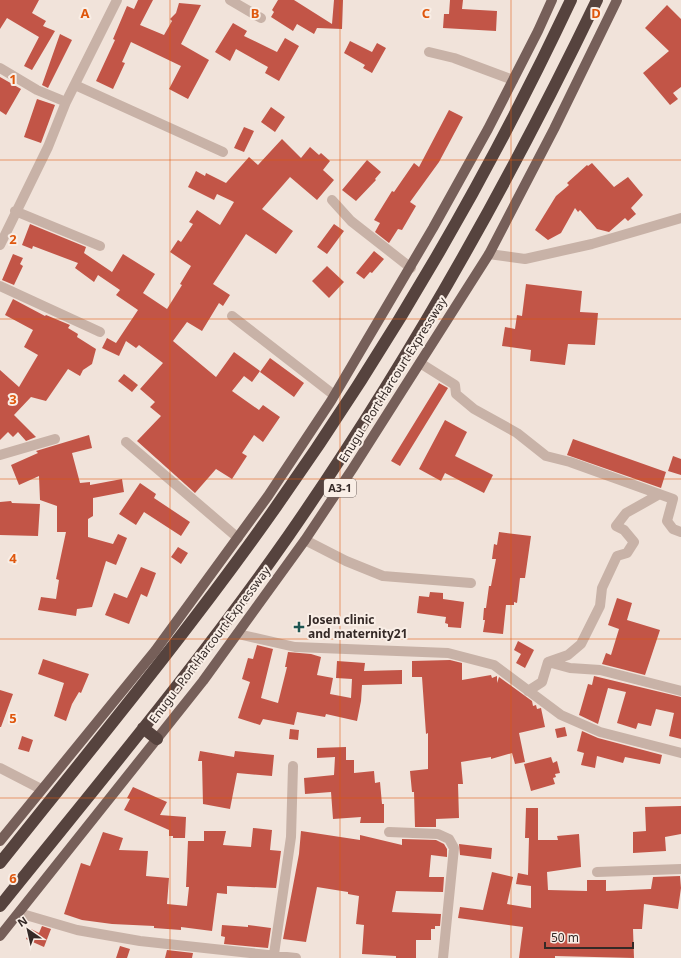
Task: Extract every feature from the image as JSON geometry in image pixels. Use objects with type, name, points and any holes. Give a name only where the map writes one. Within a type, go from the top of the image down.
[{"type":"highway","points":[[0,863],[188,626],[266,521],[337,417],[421,286],[538,71],[571,0]]},
{"type":"highway","name":"Enugu - Port Harcourt Expressway","points":[[0,906],[210,643],[289,535],[360,429],[439,297],[504,183],[559,79],[597,0]]},
{"type":"highway","points":[[421,286],[439,297]]},
{"type":"highway","points":[[142,728],[157,739]]},
{"type":"main road","points":[[0,841],[154,651],[268,496],[334,395],[411,268],[513,80],[552,0]]},
{"type":"main road","name":"Enugu - Port Harcourt Expressway","points":[[0,936],[157,739],[238,634],[305,540],[489,254],[554,129],[617,0]]},
{"type":"street","points":[[0,245],[15,211],[48,147],[74,85],[117,0]]},
{"type":"street","points":[[230,0],[261,18]]},
{"type":"street","points":[[429,52],[454,58],[513,80]]},
{"type":"street","points":[[0,68],[37,90],[66,102]]},
{"type":"street","points":[[74,85],[223,152]]},
{"type":"street","points":[[332,200],[351,221],[411,268]]},
{"type":"street","points":[[15,211],[100,246]]},
{"type":"street","points":[[489,254],[525,259],[592,244],[681,218]]},
{"type":"street","points":[[0,286],[100,332]]},
{"type":"street","points":[[232,316],[334,395]]},
{"type":"street","points":[[420,363],[455,385],[456,394],[474,409],[517,433],[546,456],[570,462],[658,495],[673,499],[667,520],[673,528],[681,532]]},
{"type":"street","points":[[0,455],[55,439]]},
{"type":"street","points":[[126,442],[238,538]]},
{"type":"street","points":[[548,662],[568,655],[581,644],[600,606],[602,588],[617,556],[627,553],[634,542],[624,530],[616,526],[626,513],[658,495]]},
{"type":"street","points":[[305,540],[346,561],[383,576],[471,583]]},
{"type":"street","points":[[238,634],[295,647],[448,653],[494,665],[561,715],[600,732],[681,753]]},
{"type":"street","points":[[548,662],[570,668],[600,670],[681,691]]},
{"type":"street","points":[[528,691],[542,682],[548,662]]},
{"type":"street","points":[[274,954],[291,837],[293,766]]},
{"type":"street","points":[[0,768],[41,789]]},
{"type":"street","points":[[389,832],[438,834],[449,839],[454,848],[443,958]]},
{"type":"street","points":[[597,872],[681,869]]},
{"type":"street","points":[[19,913],[77,930],[140,941],[274,954],[296,958]]},
{"type":"building","points":[[0,0],[39,0],[32,13],[46,21],[43,26],[55,31],[32,70],[24,66],[39,37],[7,18],[0,29]]},
{"type":"building","points":[[138,0],[153,0],[140,25],[164,35],[172,21],[170,19],[176,13],[179,3],[201,5],[181,44],[209,60],[188,99],[169,89],[181,66],[131,42],[122,62],[125,63],[113,89],[96,81],[115,40],[113,39],[127,6],[134,9]]},
{"type":"building","points":[[278,0],[294,0],[332,24],[334,0],[343,0],[342,29],[317,28],[314,34],[297,24],[293,31],[271,17],[274,12],[272,10]]},
{"type":"building","points":[[450,0],[463,0],[462,9],[497,11],[496,31],[443,28],[444,14],[449,14]]},
{"type":"building","points":[[667,5],[681,19],[681,87],[673,93],[678,99],[670,105],[643,73],[669,51],[645,28]]},
{"type":"building","points":[[233,23],[247,31],[244,36],[277,52],[285,38],[299,46],[279,81],[265,73],[268,67],[236,49],[230,61],[215,52]]},
{"type":"building","points":[[60,34],[72,40],[48,88],[42,85]]},
{"type":"building","points":[[350,41],[372,52],[377,43],[386,48],[372,73],[363,68],[365,65],[344,53]]},
{"type":"building","points":[[0,77],[21,89],[6,115],[0,111]]},
{"type":"building","points":[[37,99],[55,105],[41,143],[24,137]]},
{"type":"building","points":[[271,107],[285,117],[275,132],[261,122]]},
{"type":"building","points":[[449,110],[463,117],[439,162],[410,202],[416,206],[402,230],[398,229],[389,243],[375,232],[380,223],[374,220],[392,191],[394,192],[414,163],[419,167]]},
{"type":"building","points":[[244,127],[254,131],[244,152],[234,148]]},
{"type":"building","points":[[282,139],[301,158],[310,147],[319,155],[321,153],[330,161],[323,170],[334,180],[317,200],[290,177],[262,209],[293,231],[276,254],[246,234],[213,284],[230,295],[223,306],[219,303],[202,331],[187,322],[173,341],[216,377],[234,352],[260,371],[252,382],[244,376],[232,391],[259,410],[263,405],[280,417],[263,442],[254,435],[242,453],[247,456],[232,479],[216,469],[195,493],[137,441],[161,416],[150,407],[155,402],[140,389],[163,363],[139,345],[136,348],[126,341],[119,356],[102,348],[107,338],[116,343],[138,310],[116,295],[120,290],[98,275],[94,282],[75,268],[78,263],[33,246],[32,249],[22,245],[30,224],[86,247],[84,253],[112,272],[123,254],[155,274],[143,293],[167,309],[182,285],[180,284],[191,266],[170,252],[178,240],[181,242],[193,224],[189,222],[197,210],[220,225],[234,202],[217,194],[214,200],[188,187],[196,171],[205,176],[206,173],[226,183],[249,157],[258,165]]},
{"type":"building","points":[[367,160],[381,172],[375,179],[376,180],[356,201],[342,190]]},
{"type":"building","points":[[592,163],[614,187],[628,177],[643,195],[631,208],[636,214],[628,221],[625,218],[609,232],[597,229],[580,210],[578,212],[575,208],[561,233],[548,240],[535,230],[556,196],[569,185],[567,183],[587,165],[588,166]]},
{"type":"building","points":[[334,224],[344,231],[327,254],[317,247]]},
{"type":"building","points":[[374,251],[384,259],[372,273],[370,272],[364,279],[356,273]]},
{"type":"building","points":[[13,254],[23,258],[20,264],[23,266],[14,285],[2,280]]},
{"type":"building","points":[[327,266],[344,282],[329,298],[312,281]]},
{"type":"building","points":[[526,284],[582,291],[580,312],[598,313],[595,345],[568,344],[565,365],[530,361],[531,350],[502,346],[505,327],[515,329],[517,315],[522,316]]},
{"type":"building","points":[[13,299],[45,316],[46,315],[70,325],[68,328],[78,334],[77,337],[96,349],[92,364],[83,370],[80,376],[68,369],[46,401],[31,397],[14,415],[36,437],[26,441],[18,432],[13,437],[8,432],[0,440],[0,370],[19,387],[38,355],[24,347],[33,330],[5,315]]},
{"type":"building","points":[[270,358],[304,383],[294,397],[260,372]]},
{"type":"building","points":[[124,374],[138,385],[132,392],[118,381]]},
{"type":"building","points":[[439,383],[448,388],[400,466],[391,461]]},
{"type":"building","points":[[445,420],[467,432],[455,456],[493,475],[484,493],[445,473],[441,481],[419,469]]},
{"type":"building","points":[[89,435],[92,448],[72,453],[80,483],[90,482],[90,485],[122,479],[124,492],[93,498],[93,516],[88,519],[88,537],[113,544],[118,534],[127,538],[116,565],[106,561],[92,607],[77,609],[76,616],[38,610],[41,597],[56,599],[59,580],[56,579],[66,532],[57,532],[57,506],[40,500],[39,476],[19,485],[11,465],[38,453],[36,451]]},
{"type":"building","points":[[573,439],[666,472],[661,488],[567,455]]},
{"type":"building","points":[[673,456],[681,459],[681,475],[668,471]]},
{"type":"building","points":[[140,483],[156,494],[154,498],[190,522],[181,536],[144,512],[136,525],[119,514]]},
{"type":"building","points":[[11,501],[12,503],[40,504],[38,536],[0,535],[0,502]]},
{"type":"building","points":[[499,532],[531,536],[525,578],[520,578],[517,603],[514,602],[514,605],[506,605],[503,634],[483,632],[485,620],[483,620],[484,608],[486,608],[489,586],[491,586],[496,559],[492,559],[494,544],[497,545]]},
{"type":"building","points":[[178,547],[188,553],[181,564],[171,557]]},
{"type":"building","points":[[141,567],[156,573],[147,597],[141,594],[129,624],[105,615],[114,593],[127,598]]},
{"type":"building","points":[[430,592],[443,593],[443,599],[464,602],[461,628],[448,627],[448,624],[445,623],[446,617],[417,613],[419,596],[429,597]]},
{"type":"building","points":[[617,598],[632,603],[627,620],[660,630],[645,675],[602,664],[606,653],[611,655],[619,629],[608,625]]},
{"type":"building","points":[[518,641],[534,650],[525,668],[516,663],[521,654],[514,650]]},
{"type":"building","points":[[257,645],[273,649],[261,698],[278,703],[287,667],[285,667],[288,652],[311,654],[321,657],[317,675],[333,678],[330,694],[351,698],[352,679],[336,678],[337,661],[365,663],[364,671],[402,670],[402,684],[362,685],[361,701],[357,721],[326,714],[325,717],[297,712],[294,725],[263,719],[260,725],[238,718],[250,682],[242,679],[248,658],[253,659]]},
{"type":"building","points":[[43,659],[89,674],[81,693],[79,692],[72,704],[66,721],[54,716],[64,683],[38,674]]},
{"type":"building","points":[[450,660],[462,663],[462,680],[491,675],[492,678],[497,676],[497,683],[499,677],[532,701],[533,706],[536,705],[537,709],[541,708],[545,727],[519,733],[525,762],[515,764],[512,753],[491,759],[491,757],[461,762],[463,784],[458,784],[459,818],[436,819],[436,827],[415,827],[414,792],[412,792],[410,771],[428,769],[428,733],[426,734],[422,677],[412,677],[412,661]]},
{"type":"building","points":[[594,676],[681,697],[681,739],[669,736],[674,713],[656,709],[651,726],[638,723],[636,729],[617,723],[626,692],[608,688],[598,724],[579,715],[588,684],[592,685]]},
{"type":"building","points":[[0,690],[13,694],[1,727],[0,727]]},
{"type":"building","points":[[565,727],[567,736],[557,738],[555,729]]},
{"type":"building","points":[[290,729],[299,730],[298,740],[289,739]]},
{"type":"building","points":[[582,731],[598,738],[662,755],[660,764],[625,757],[623,763],[597,756],[595,768],[581,765],[584,753],[577,751]]},
{"type":"building","points":[[22,736],[33,740],[29,752],[18,749]]},
{"type":"building","points":[[346,747],[346,760],[354,760],[354,773],[374,771],[375,783],[380,782],[382,804],[384,804],[384,823],[360,823],[361,817],[333,819],[331,792],[305,794],[304,778],[334,775],[335,757],[317,758],[317,748]]},
{"type":"building","points":[[200,751],[234,757],[235,751],[274,755],[272,776],[237,773],[230,809],[203,804],[202,761],[198,761]]},
{"type":"building","points":[[551,757],[553,763],[557,761],[560,773],[555,774],[556,777],[553,778],[555,784],[531,791],[524,764]]},
{"type":"building","points":[[133,787],[167,802],[160,815],[186,817],[185,838],[173,838],[173,836],[169,836],[169,830],[124,810],[130,799],[127,798]]},
{"type":"building","points":[[681,806],[681,834],[665,837],[666,851],[633,853],[633,832],[646,831],[645,807]]},
{"type":"building","points":[[526,808],[538,808],[538,840],[558,840],[557,836],[579,834],[581,867],[547,872],[548,890],[587,891],[587,880],[606,880],[606,891],[651,889],[653,877],[680,876],[681,888],[678,909],[644,904],[642,929],[633,929],[634,958],[555,956],[555,958],[519,958],[523,927],[458,918],[460,907],[483,910],[492,872],[513,877],[507,904],[531,908],[531,886],[516,884],[518,873],[528,875],[529,838],[525,838]]},
{"type":"building","points":[[253,828],[272,830],[270,850],[281,851],[276,888],[227,886],[227,894],[217,893],[212,931],[181,927],[181,930],[154,928],[154,926],[112,924],[82,920],[64,914],[81,863],[90,866],[103,832],[123,838],[119,850],[148,851],[146,876],[169,878],[167,904],[187,906],[189,887],[186,887],[188,841],[204,841],[204,831],[226,831],[223,845],[251,847]]},
{"type":"building","points":[[301,831],[360,840],[360,835],[402,845],[402,839],[436,840],[444,844],[447,849],[447,857],[431,855],[429,877],[444,877],[443,892],[396,891],[392,912],[441,914],[440,926],[435,926],[435,929],[431,929],[431,940],[416,940],[416,958],[396,958],[396,956],[362,954],[364,925],[356,924],[359,896],[348,894],[348,892],[317,887],[306,942],[283,939],[299,854]]},
{"type":"building","points":[[459,844],[492,848],[491,859],[460,855]]},
{"type":"building","points":[[222,925],[248,927],[248,925],[271,928],[268,948],[224,944],[225,937],[221,936]]},
{"type":"building","points":[[42,926],[51,929],[44,947],[26,939],[31,929],[39,933]]},
{"type":"building","points":[[120,946],[130,949],[127,958],[116,958]]},
{"type":"building","points":[[167,950],[193,953],[192,958],[165,958]]},
{"type":"place","name":"Josen clinic and maternity21","points":[[299,627]]}]
